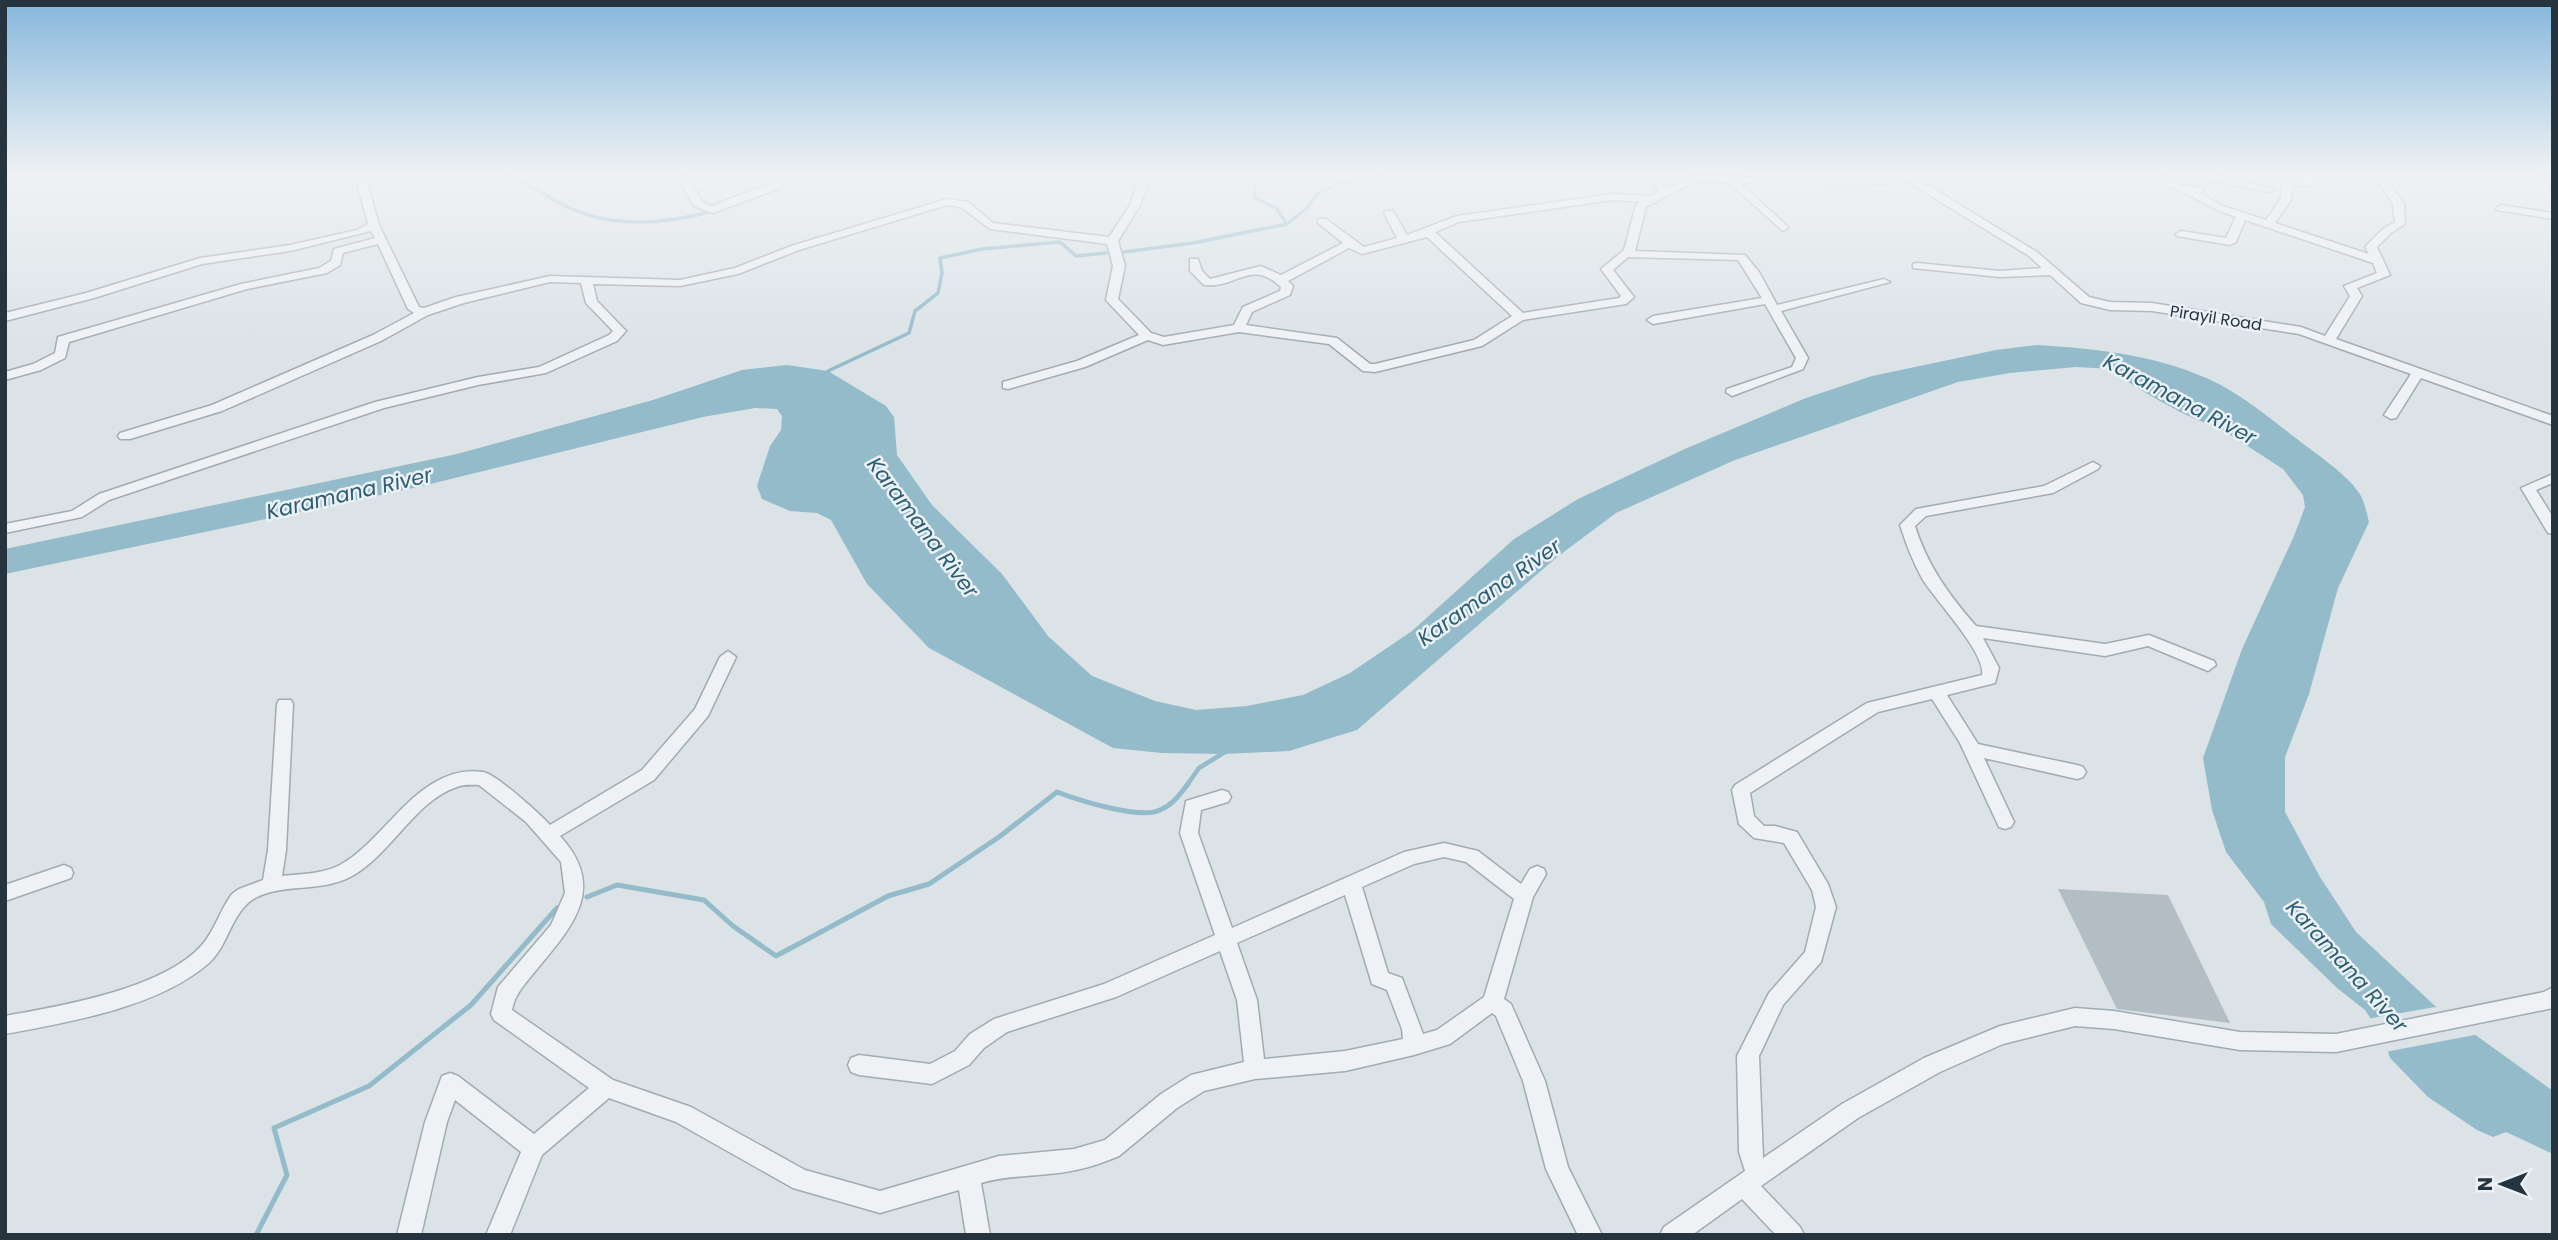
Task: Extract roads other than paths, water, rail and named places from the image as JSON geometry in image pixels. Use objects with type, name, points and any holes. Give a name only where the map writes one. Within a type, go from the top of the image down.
[{"type":"street","points":[[5,317],[90,296],[200,261],[290,248],[357,233]]},
{"type":"street","points":[[377,233],[414,309],[424,312]]},
{"type":"street","points":[[125,436],[217,408],[377,338],[424,312],[460,300],[550,279],[680,283],[738,271],[794,248],[844,233]]},
{"type":"street","points":[[1046,233],[1112,241]]},
{"type":"street","points":[[1117,233],[1112,241],[1119,266],[1112,300],[1147,336],[1163,341],[1238,328],[1334,341],[1367,368],[1375,368],[1478,343],[1520,317],[1622,302],[1628,297],[1607,269],[1629,251],[1634,233]]},
{"type":"street","points":[[1338,233],[1349,241],[1349,244],[1362,251],[1423,233],[1433,236],[1520,317]]},
{"type":"street","points":[[1400,233],[1403,239]]},
{"type":"street","name":"Pirayil Road","points":[[1998,233],[2033,254],[2085,300],[2110,306],[2152,307],[2301,331],[2553,421]]},
{"type":"street","points":[[2181,234],[2230,242],[2234,233]]},
{"type":"street","points":[[2294,233],[2375,260]]},
{"type":"street","points":[[2327,341],[2339,330],[2348,305],[2356,296],[2350,286],[2385,275],[2375,260],[2371,247],[2385,233]]},
{"type":"street","points":[[5,376],[61,355],[64,345],[62,340],[245,286],[323,271],[336,263],[338,251],[380,240]]},
{"type":"street","points":[[1280,280],[1349,244]]},
{"type":"street","points":[[1625,254],[1741,257],[1802,358],[1797,369],[1732,392]]},
{"type":"street","points":[[1194,261],[1194,267],[1200,277],[1208,283],[1261,269],[1287,286],[1286,293],[1247,310],[1238,328]]},
{"type":"street","points":[[1917,267],[2000,274],[2053,271]]},
{"type":"street","points":[[5,529],[77,514],[104,497],[380,405],[478,381],[542,370],[612,338],[620,331],[589,301],[585,290],[587,280]]},
{"type":"street","points":[[1653,320],[1772,305],[1884,282]]},
{"type":"street","points":[[1008,385],[1081,364],[1147,336]]},
{"type":"street","points":[[2391,415],[2418,373]]},
{"type":"street","points":[[2536,414],[2553,413]]},
{"type":"street","points":[[1792,1235],[1750,1180],[1748,1056],[1776,999],[1814,956],[1826,907],[1821,889],[1790,837],[1760,833],[1745,819],[1741,790],[1873,707],[1989,679],[1991,668],[1971,631],[1936,591],[1913,549],[1907,525],[1921,513],[2048,490],[2093,466]]},
{"type":"street","points":[[2553,478],[2528,488],[2553,530]]},
{"type":"street","points":[[1971,631],[2105,650],[2149,640],[2207,665]]},
{"type":"street","points":[[549,834],[648,775],[702,712],[728,657]]},
{"type":"street","points":[[1936,691],[1971,749],[2005,821]]},
{"type":"street","points":[[271,886],[277,849],[285,704]]},
{"type":"street","points":[[1971,749],[2077,772]]},
{"type":"street","points":[[5,1026],[74,1012],[125,996],[180,972],[218,942],[234,907],[246,893],[271,886],[325,880],[350,868],[430,796],[456,780],[482,778],[549,834],[572,865],[575,893],[558,930],[505,993],[502,1014],[606,1087],[683,1114],[801,1180],[880,1202],[999,1167],[1074,1160],[1111,1149],[1169,1101],[1199,1082],[1255,1069],[1345,1062],[1443,1037],[1493,1003],[1524,896],[1537,874]]},
{"type":"street","points":[[1222,797],[1192,806],[1189,833],[1247,1000],[1255,1069]]},
{"type":"street","points":[[859,1065],[932,1074],[962,1058],[977,1041],[1000,1026],[1109,991],[1411,858],[1444,849],[1471,856],[1524,896]]},
{"type":"street","points":[[5,894],[64,873]]},
{"type":"street","points":[[1351,884],[1372,947],[1379,978],[1395,984],[1412,1029],[1414,1046]]},
{"type":"street","points":[[1672,1235],[1850,1111],[1932,1065],[2000,1034],[2075,1017],[2113,1020],[2240,1041],[2336,1043],[2552,998]]},
{"type":"street","points":[[1493,1003],[1504,1010],[1529,1069],[1557,1169],[1590,1235]]},
{"type":"street","points":[[409,1235],[436,1122],[450,1083],[534,1148]]},
{"type":"street","points":[[498,1235],[534,1148],[606,1087]]},
{"type":"street","points":[[968,1175],[978,1235]]},
{"type":"water","points":[[2037,345],[2130,355],[2197,374],[2219,384],[2259,410],[2332,466],[2356,488],[2369,522],[2338,588],[2309,694],[2285,757],[2285,812],[2320,877],[2356,932],[2434,1005],[2553,1091],[2553,1154],[2506,1132],[2493,1137],[2477,1130],[2428,1097],[2390,1058],[2384,1039],[2365,1010],[2337,988],[2271,924],[2264,902],[2226,852],[2212,810],[2203,758],[2242,649],[2294,536],[2305,507],[2303,495],[2283,469],[2139,376],[2111,369],[2076,367],[2010,373],[1958,382],[1735,460],[1616,513],[1557,557],[1357,730],[1289,751],[1162,753],[1113,748],[929,648],[867,584],[831,520],[817,513],[790,511],[762,499],[757,486],[770,446],[781,430],[782,416],[777,409],[755,408],[703,417],[418,487],[5,574],[5,549],[457,454],[653,400],[742,370],[787,365],[828,371],[886,406],[894,417],[897,455],[932,505],[1002,574],[1048,636],[1092,676],[1155,701],[1196,710],[1247,706],[1303,695],[1350,673],[1412,631],[1514,539],[1578,499],[1687,448],[1806,398],[1872,376],[1996,350]]},
{"type":"waterway","points":[[1124,252],[1243,233]]},
{"type":"waterway","points":[[828,371],[909,333],[915,311],[938,293],[942,273],[940,258],[982,249],[1060,242],[1076,256],[1106,253]]},
{"type":"waterway","name":"Karamana River","points":[[2101,357],[2216,421]]},
{"type":"waterway","points":[[1187,785],[1199,768],[1225,752]]},
{"type":"waterway","points":[[587,897],[617,885],[704,900],[733,926],[776,956],[888,896],[929,884],[999,837],[1057,792],[1109,808],[1138,813],[1160,810],[1169,805],[1188,784]]},
{"type":"waterway","points":[[256,1235],[287,1175],[274,1128],[369,1086],[471,1005],[557,908]]}]
